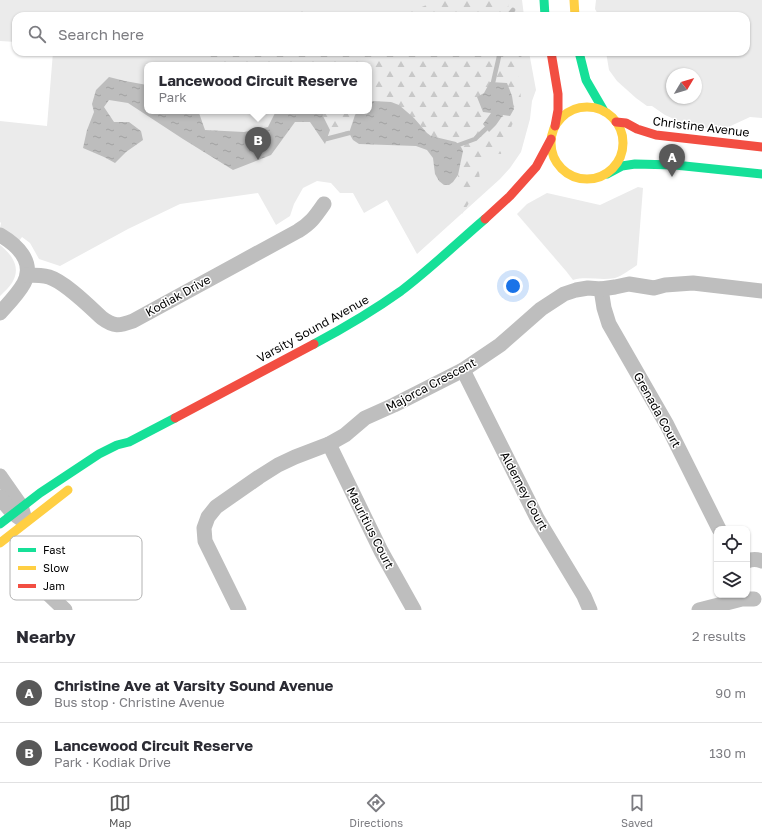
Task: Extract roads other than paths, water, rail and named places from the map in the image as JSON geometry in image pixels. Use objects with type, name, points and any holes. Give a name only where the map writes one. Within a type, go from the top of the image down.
[{"type":"street","points":[[544,0],[545,12]]},
{"type":"street","points":[[574,0],[575,12]]},
{"type":"street","points":[[552,56],[557,88],[558,109],[551,139],[551,150],[555,160],[561,168],[570,175]]},
{"type":"street","points":[[581,56],[586,81],[604,111],[616,122],[621,133],[623,145],[620,157],[614,167],[604,175]]},
{"type":"street","points":[[555,126],[561,117],[570,111],[591,107],[604,111]]},
{"type":"street","name":"Christine Avenue","points":[[616,122],[626,123],[637,129],[656,135],[762,147]]},
{"type":"street","name":"Varsity Sound Avenue","points":[[0,524],[70,472],[102,452],[123,442],[129,442],[342,329],[374,310],[426,271],[510,196],[536,167],[551,139]]},
{"type":"street","points":[[554,173],[570,175],[581,179],[593,179],[622,166],[635,164],[675,165],[762,174]]},
{"type":"street","name":"Varsity Sound Avenue","points":[[510,196],[538,178]]},
{"type":"street","name":"Kodiak Drive","points":[[27,275],[49,277],[57,281],[108,322],[119,325],[124,324],[133,321],[298,231],[314,218],[324,204]]},
{"type":"street","points":[[0,235],[15,246],[20,252],[26,263],[27,275],[20,289],[0,313]]},
{"type":"street","name":"Majorca Crescent","points":[[239,610],[205,541],[204,528],[208,517],[216,507],[278,465],[329,444],[345,435],[365,418],[394,406],[463,370],[500,345],[540,309],[564,294],[588,288],[615,288],[629,284],[654,288],[665,285],[693,284],[762,291]]},
{"type":"street","name":"Grenada Court","points":[[601,289],[604,308],[609,324],[667,425],[718,526]]},
{"type":"street","points":[[762,296],[762,306]]},
{"type":"street","name":"Alderney Court","points":[[463,370],[537,518],[584,596],[590,610]]},
{"type":"street","name":"Varsity Sound Avenue","points":[[120,453],[126,450],[129,442]]},
{"type":"street","name":"Mauritius Court","points":[[329,444],[381,551],[414,610]]},
{"type":"street","points":[[0,476],[17,510],[26,523]]},
{"type":"street","points":[[0,543],[73,487]]},
{"type":"street","points":[[0,497],[4,505],[17,510]]},
{"type":"street","points":[[701,609],[753,597]]},
{"type":"street","points":[[701,609],[719,598]]},
{"type":"street","points":[[55,600],[65,610]]},
{"type":"water","points":[[109,77],[144,84],[144,113],[128,103],[109,100],[104,107],[114,122],[129,122],[141,131],[143,140],[126,152],[115,163],[83,148],[87,130],[94,112],[92,104],[96,90]]},
{"type":"water","points":[[490,82],[507,83],[512,96],[514,109],[510,116],[503,115],[489,132],[483,124],[491,113],[483,112],[477,97],[484,93]]},
{"type":"water","points":[[372,102],[391,102],[399,105],[431,136],[456,142],[463,151],[458,175],[453,182],[449,185],[444,185],[439,181],[435,174],[433,158],[427,150],[416,146],[359,144],[353,140],[349,133],[355,115],[372,114]]},
{"type":"water","points":[[145,114],[199,114],[205,130],[244,132],[268,127],[274,114],[323,114],[330,130],[325,144],[310,122],[295,122],[271,155],[233,170]]},
{"type":"waterway","points":[[492,87],[499,56]]},
{"type":"waterway","points":[[453,147],[475,139],[491,124]]},
{"type":"waterway","points":[[326,139],[349,133]]},
{"type":"place","name":"Lancewood Circuit Reserve","points":[[258,160]]},
{"type":"place","name":"Christine Ave at Varsity Sound Avenue","points":[[672,177]]}]
